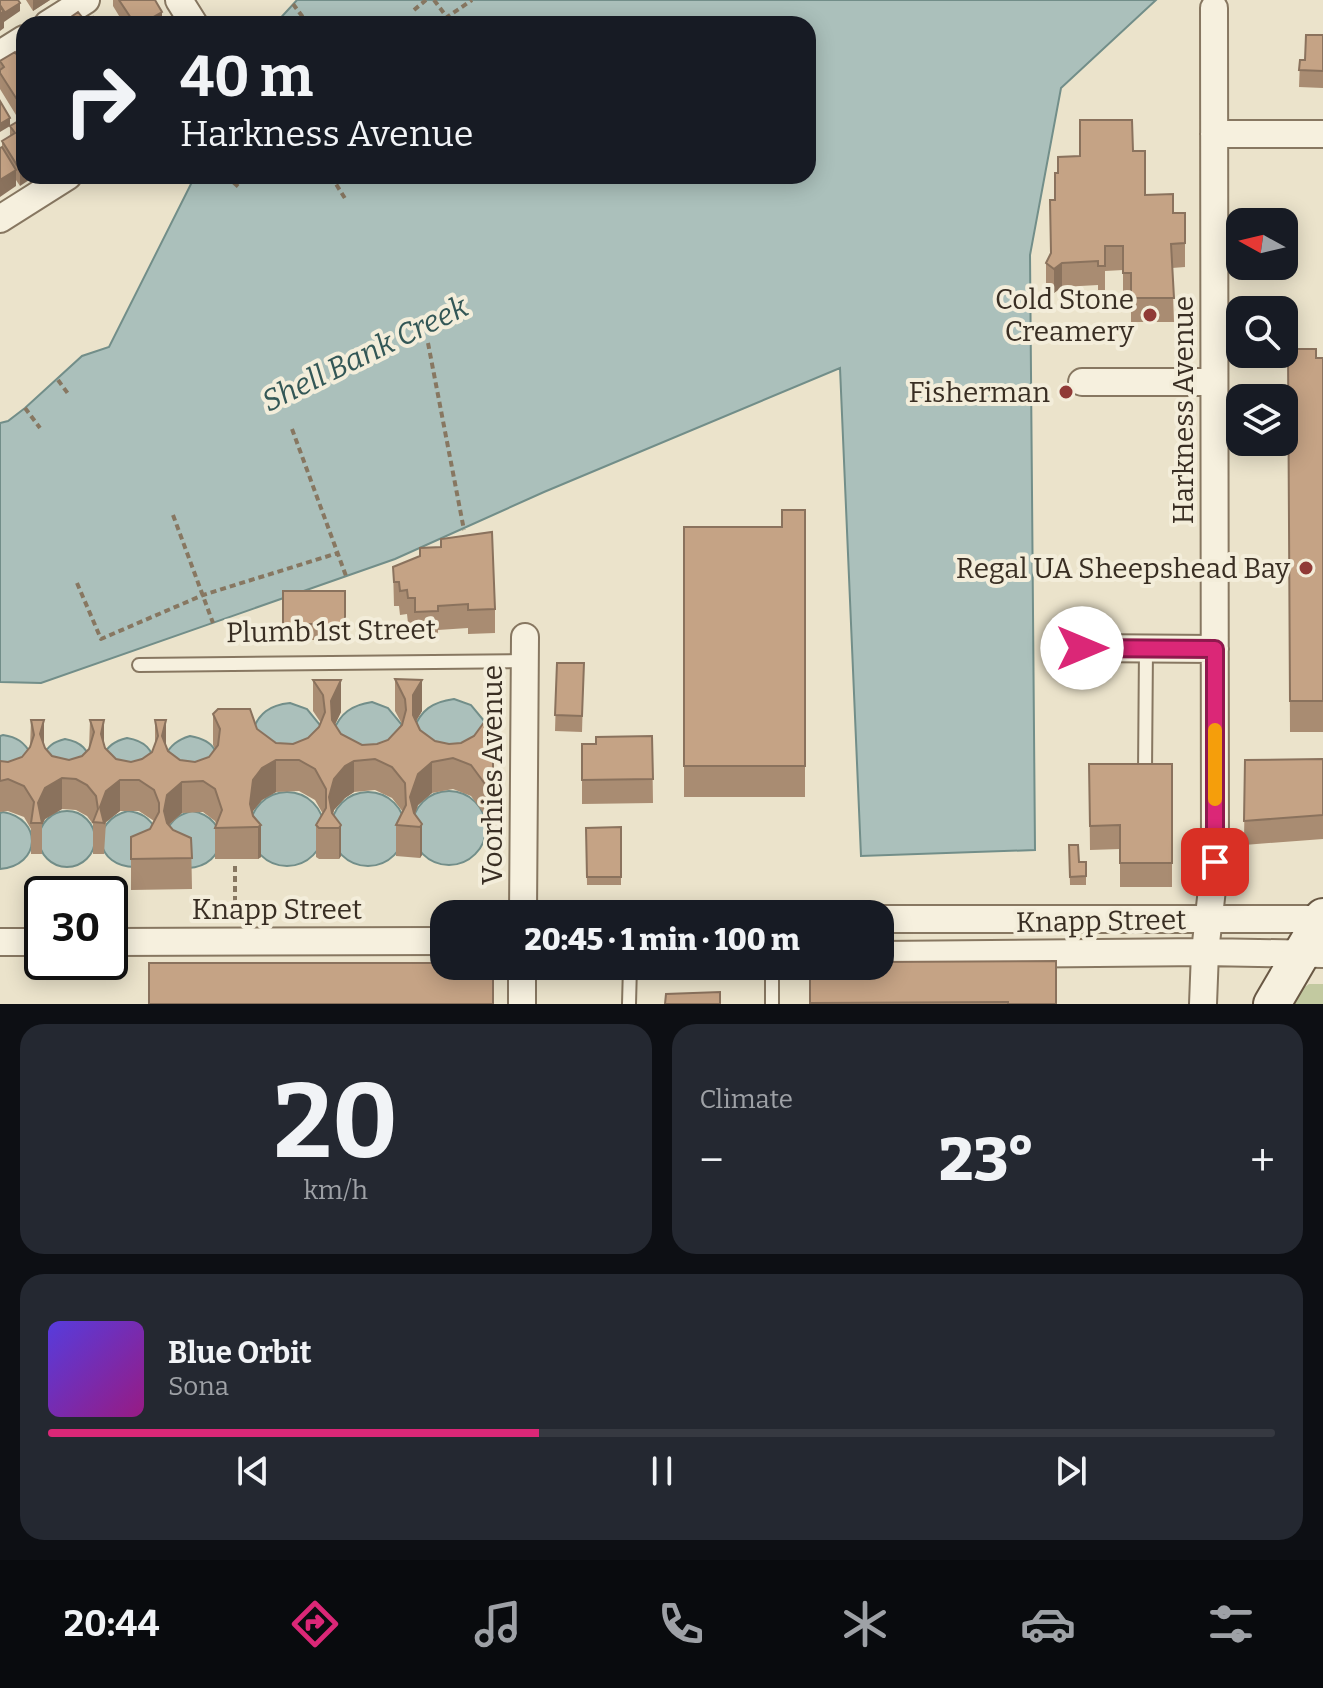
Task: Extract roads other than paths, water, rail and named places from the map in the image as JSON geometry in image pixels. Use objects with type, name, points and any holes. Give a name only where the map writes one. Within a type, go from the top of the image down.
[{"type":"main road","points":[[1272,1004],[1318,933]]},
{"type":"street","points":[[61,16],[86,0]]},
{"type":"street","name":"Harkness Avenue","points":[[1203,1004],[1215,862],[1214,8]]},
{"type":"street","points":[[1214,134],[1323,134]]},
{"type":"street","points":[[0,219],[55,184]]},
{"type":"street","points":[[1082,382],[1214,382]]},
{"type":"street","points":[[1082,648],[1215,649]]},
{"type":"street","name":"Voorhies Avenue","points":[[523,900],[525,649]]},
{"type":"street","name":"Knapp Street","points":[[894,919],[1209,920],[1318,933]]},
{"type":"street","name":"Knapp Street","points":[[894,955],[1205,952],[1318,933]]},
{"type":"street","name":"Knapp Street","points":[[128,942],[430,941]]},
{"type":"street","points":[[0,942],[24,942]]},
{"type":"street","points":[[522,980],[522,1004]]},
{"type":"lane","points":[[1145,773],[1146,648]]},
{"type":"lane","name":"Plumb 1st Street","points":[[139,665],[525,649]]},
{"type":"lane","points":[[629,1004],[630,980]]},
{"type":"lane","points":[[772,980],[772,1004]]},
{"type":"water","name":"Shell Bank Creek","points":[[297,0],[1156,0],[1061,88],[1030,255],[1035,850],[861,856],[840,368],[544,492],[395,559],[41,683],[0,682],[0,423],[8,421],[25,408],[82,356],[109,347],[191,184],[816,184],[816,16],[282,16]]},
{"type":"water","points":[[454,699],[471,705],[485,722],[469,769],[413,730],[428,708]]},
{"type":"water","points":[[372,702],[388,708],[402,725],[396,762],[333,732],[348,711]]},
{"type":"water","points":[[290,703],[307,709],[320,725],[314,763],[252,733],[266,711]]},
{"type":"water","points":[[0,736],[20,741],[31,754],[0,791]]},
{"type":"water","points":[[190,736],[211,745],[216,755],[217,778],[164,757],[181,739]]},
{"type":"water","points":[[127,738],[147,747],[155,767],[101,758],[112,745]]},
{"type":"water","points":[[65,739],[83,747],[91,766],[42,757],[51,745]]},
{"type":"water","points":[[449,791],[463,794],[475,802],[483,814],[486,828],[483,842],[475,854],[463,862],[449,865],[435,862],[423,854],[415,842],[412,828],[415,814],[423,802],[435,794]]},
{"type":"water","points":[[280,792],[294,792],[308,798],[318,808],[324,829],[318,850],[308,860],[294,866],[280,866],[266,860],[256,850],[250,836],[250,822],[256,808],[266,798]]},
{"type":"water","points":[[368,792],[382,795],[394,803],[402,815],[405,829],[402,843],[394,855],[382,863],[368,866],[354,863],[342,855],[334,843],[331,829],[334,815],[342,803],[354,795]]},
{"type":"water","points":[[67,811],[87,819],[95,839],[87,859],[67,867],[47,859],[39,839],[47,819]]},
{"type":"water","points":[[128,811],[144,816],[156,829],[136,867],[112,860],[102,843],[102,833],[107,824],[115,816]]},
{"type":"water","points":[[192,811],[205,815],[214,823],[220,841],[211,859],[188,868],[166,832],[176,818]]},
{"type":"water","points":[[0,813],[25,823],[32,842],[23,860],[0,869]]},
{"type":"place","name":"Cold Stone Creamery","points":[[1150,315]]},
{"type":"place","name":"Fisherman","points":[[1066,392]]},
{"type":"place","name":"Regal UA Sheepshead Bay","points":[[1306,568]]}]
